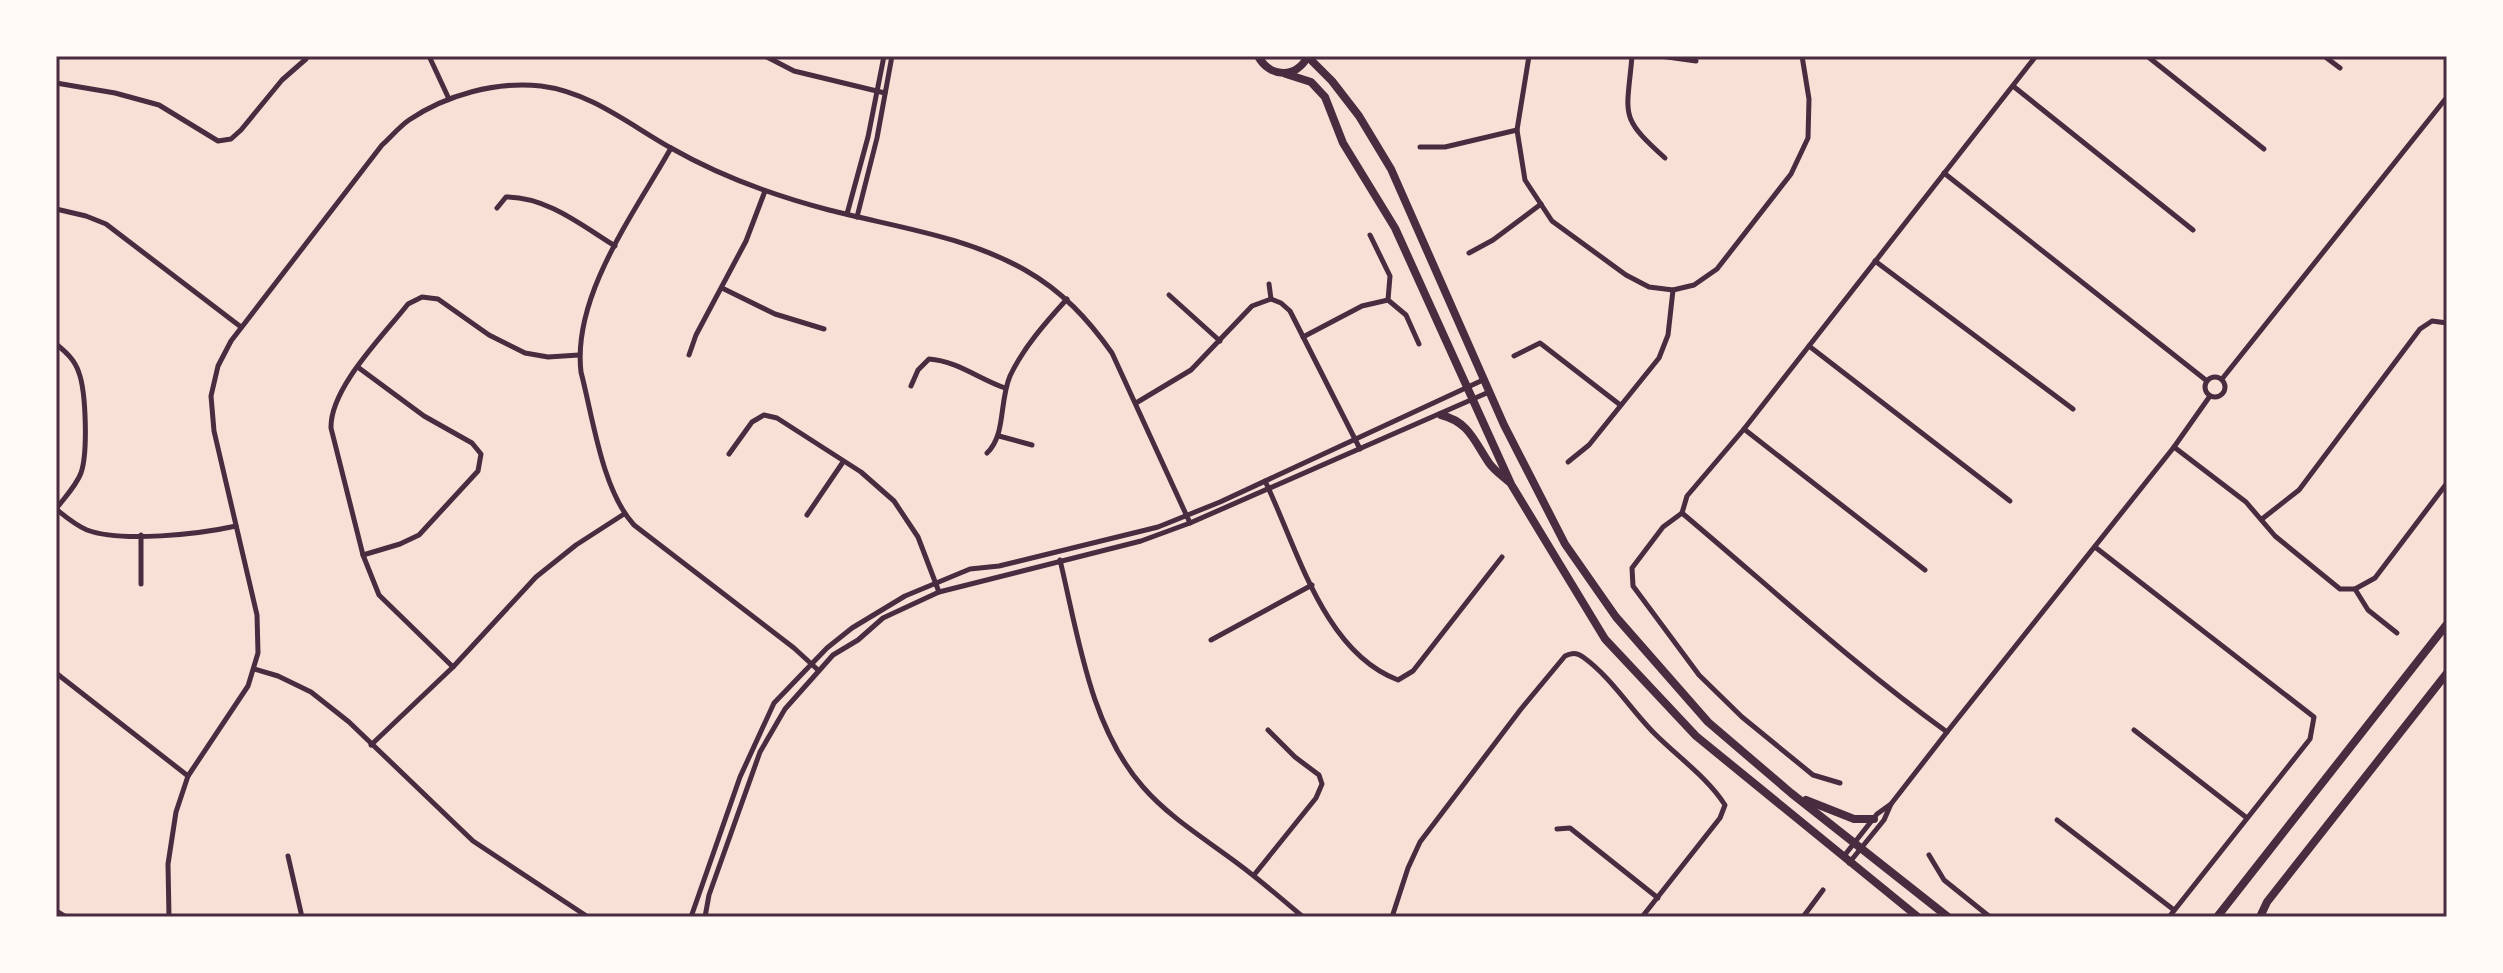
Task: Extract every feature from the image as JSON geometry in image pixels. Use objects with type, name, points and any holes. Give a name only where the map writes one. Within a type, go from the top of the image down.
[{"type":"main road","points":[[1258,56],[1269,70],[1311,82],[1325,97],[1343,143],[1395,228],[1511,484],[1605,639],[1696,736],[1918,917]]},
{"type":"main road","points":[[1286,74],[1299,68],[1308,56],[1359,116],[1391,169],[1483,380],[1565,544],[1616,617],[1708,722],[1791,793],[1948,917]]},
{"type":"main road","points":[[1441,415],[1453,418],[1470,431],[1491,467],[1511,484]]},
{"type":"main road","points":[[2217,917],[2447,624]]},
{"type":"main road","points":[[2260,917],[2267,902],[2447,673]]},
{"type":"main road","points":[[1791,793],[1854,819],[1874,819]]},
{"type":"street","points":[[429,56],[449,99]]},
{"type":"street","points":[[765,56],[794,71],[885,93]]},
{"type":"street","points":[[847,214],[868,137],[884,56]]},
{"type":"street","points":[[857,217],[892,56]]},
{"type":"street","points":[[1529,56],[1517,130],[1525,180],[1552,221],[1626,275],[1649,287],[1673,290],[1694,285],[1717,269],[1791,174],[1808,138],[1809,99],[1802,56]]},
{"type":"street","points":[[1632,56],[1627,107],[1630,121],[1665,158]]},
{"type":"street","points":[[1660,56],[1696,61]]},
{"type":"street","points":[[1840,783],[1813,775],[1742,717],[1699,675],[1633,586],[1632,568],[1663,527],[1682,513],[1687,496],[1744,429],[2036,56]]},
{"type":"street","points":[[2147,56],[2264,149]]},
{"type":"street","points":[[2324,56],[2340,68]]},
{"type":"street","points":[[56,83],[115,93],[159,105],[218,141],[231,139],[241,130],[282,80],[306,59]]},
{"type":"street","points":[[2012,85],[2193,230]]},
{"type":"street","points":[[169,917],[168,864],[176,812],[188,776],[248,686],[258,653],[257,615],[214,431],[211,396],[218,366],[241,327],[382,145],[407,121],[449,99],[494,86],[542,86],[588,100],[671,148],[765,191],[928,233],[1023,269],[1067,299],[1098,332],[1112,353],[1190,523]]},
{"type":"street","points":[[2222,379],[2447,97]]},
{"type":"street","points":[[1420,147],[1445,147],[1517,130]]},
{"type":"street","points":[[671,148],[615,246],[583,320],[579,355],[611,487],[624,514],[634,525],[794,648],[818,670]]},
{"type":"street","points":[[1944,173],[2207,381]]},
{"type":"street","points":[[689,355],[746,241],[765,191]]},
{"type":"street","points":[[497,208],[506,197],[525,197],[543,202],[615,246]]},
{"type":"street","points":[[1469,253],[1493,240],[1541,204]]},
{"type":"street","points":[[56,209],[106,224],[241,327]]},
{"type":"street","points":[[1370,235],[1390,276],[1388,300]]},
{"type":"street","points":[[1875,261],[2073,409]]},
{"type":"street","points":[[1269,284],[1271,299]]},
{"type":"street","points":[[722,288],[775,314],[824,329]]},
{"type":"street","points":[[1568,462],[1589,445],[1659,358],[1668,335],[1673,290]]},
{"type":"street","points":[[1169,295],[1220,341]]},
{"type":"street","points":[[453,667],[379,595],[363,555],[331,428],[331,415],[340,392],[408,304],[422,297],[438,299],[489,335],[525,353],[548,357],[579,355]]},
{"type":"street","points":[[987,453],[999,436],[1001,401],[1011,374],[1030,344],[1067,299]]},
{"type":"street","points":[[1136,403],[1183,376],[1203,360],[1252,306],[1271,299],[1290,311],[1360,449]]},
{"type":"street","points":[[1303,337],[1362,306],[1388,300]]},
{"type":"street","points":[[1388,300],[1406,315],[1419,344]]},
{"type":"street","points":[[2262,519],[2299,490],[2420,329],[2432,321],[2447,323]]},
{"type":"street","points":[[1514,356],[1540,343],[1619,404]]},
{"type":"street","points":[[56,344],[68,353],[79,372],[83,391],[84,454],[82,470],[74,486],[56,509],[76,525],[108,535],[174,536],[236,526]]},
{"type":"street","points":[[1809,346],[2010,501]]},
{"type":"street","points":[[911,386],[918,370],[929,359],[948,360],[1005,388]]},
{"type":"street","points":[[359,368],[424,416],[472,443],[481,454],[478,471],[419,535],[363,555]]},
{"type":"street","points":[[2214,377],[2222,379],[2224,393],[2217,397],[2210,396],[2205,389],[2207,381],[2214,377]]},
{"type":"street","points":[[691,917],[740,777],[774,703],[852,628],[884,607],[979,567],[999,566],[1132,535],[1186,515],[1483,380]]},
{"type":"street","points":[[705,917],[709,895],[760,752],[785,709],[833,655],[858,640],[883,618],[939,592],[1141,541],[1190,523],[1489,392]]},
{"type":"street","points":[[1846,860],[1874,819],[1891,804],[2174,447],[2210,396]]},
{"type":"street","points":[[729,454],[752,422],[764,415],[777,418],[861,472],[894,501],[918,537],[939,592]]},
{"type":"street","points":[[1744,429],[1925,570]]},
{"type":"street","points":[[999,436],[1032,445]]},
{"type":"street","points":[[2174,447],[2246,502],[2275,536],[2340,589],[2355,589],[2375,578],[2447,483]]},
{"type":"street","points":[[807,515],[843,462]]},
{"type":"street","points":[[1265,481],[1312,585],[1346,644],[1380,674],[1398,680],[1413,671],[1502,557]]},
{"type":"street","points":[[1682,513],[1773,590],[1809,625],[1947,732]]},
{"type":"street","points":[[371,745],[453,667],[536,577],[576,545],[624,514]]},
{"type":"street","points":[[141,535],[141,584]]},
{"type":"street","points":[[2095,547],[2314,717],[2310,739],[2169,917]]},
{"type":"street","points":[[1058,552],[1096,705],[1125,763],[1142,786],[1172,815],[1254,875],[1303,917]]},
{"type":"street","points":[[1211,640],[1312,585]]},
{"type":"street","points":[[2355,589],[2368,610],[2397,633]]},
{"type":"street","points":[[1392,917],[1420,842],[1521,709],[1565,656],[1573,653],[1580,655],[1609,682],[1653,732],[1716,791],[1725,805],[1720,818],[1642,917]]},
{"type":"street","points":[[254,669],[278,676],[311,692],[349,722],[473,841],[588,917]]},
{"type":"street","points":[[56,673],[188,776]]},
{"type":"street","points":[[1254,875],[1316,798],[1322,784],[1319,775],[1268,730]]},
{"type":"street","points":[[2134,730],[2247,818]]},
{"type":"street","points":[[1858,845],[1884,820],[1891,804]]},
{"type":"street","points":[[2057,820],[2174,910]]},
{"type":"street","points":[[1557,829],[1570,828],[1658,898]]},
{"type":"street","points":[[1929,855],[1944,880],[1990,917]]},
{"type":"street","points":[[288,856],[302,917]]},
{"type":"street","points":[[1803,917],[1823,890]]},
{"type":"street","points":[[56,911],[66,917]]}]
